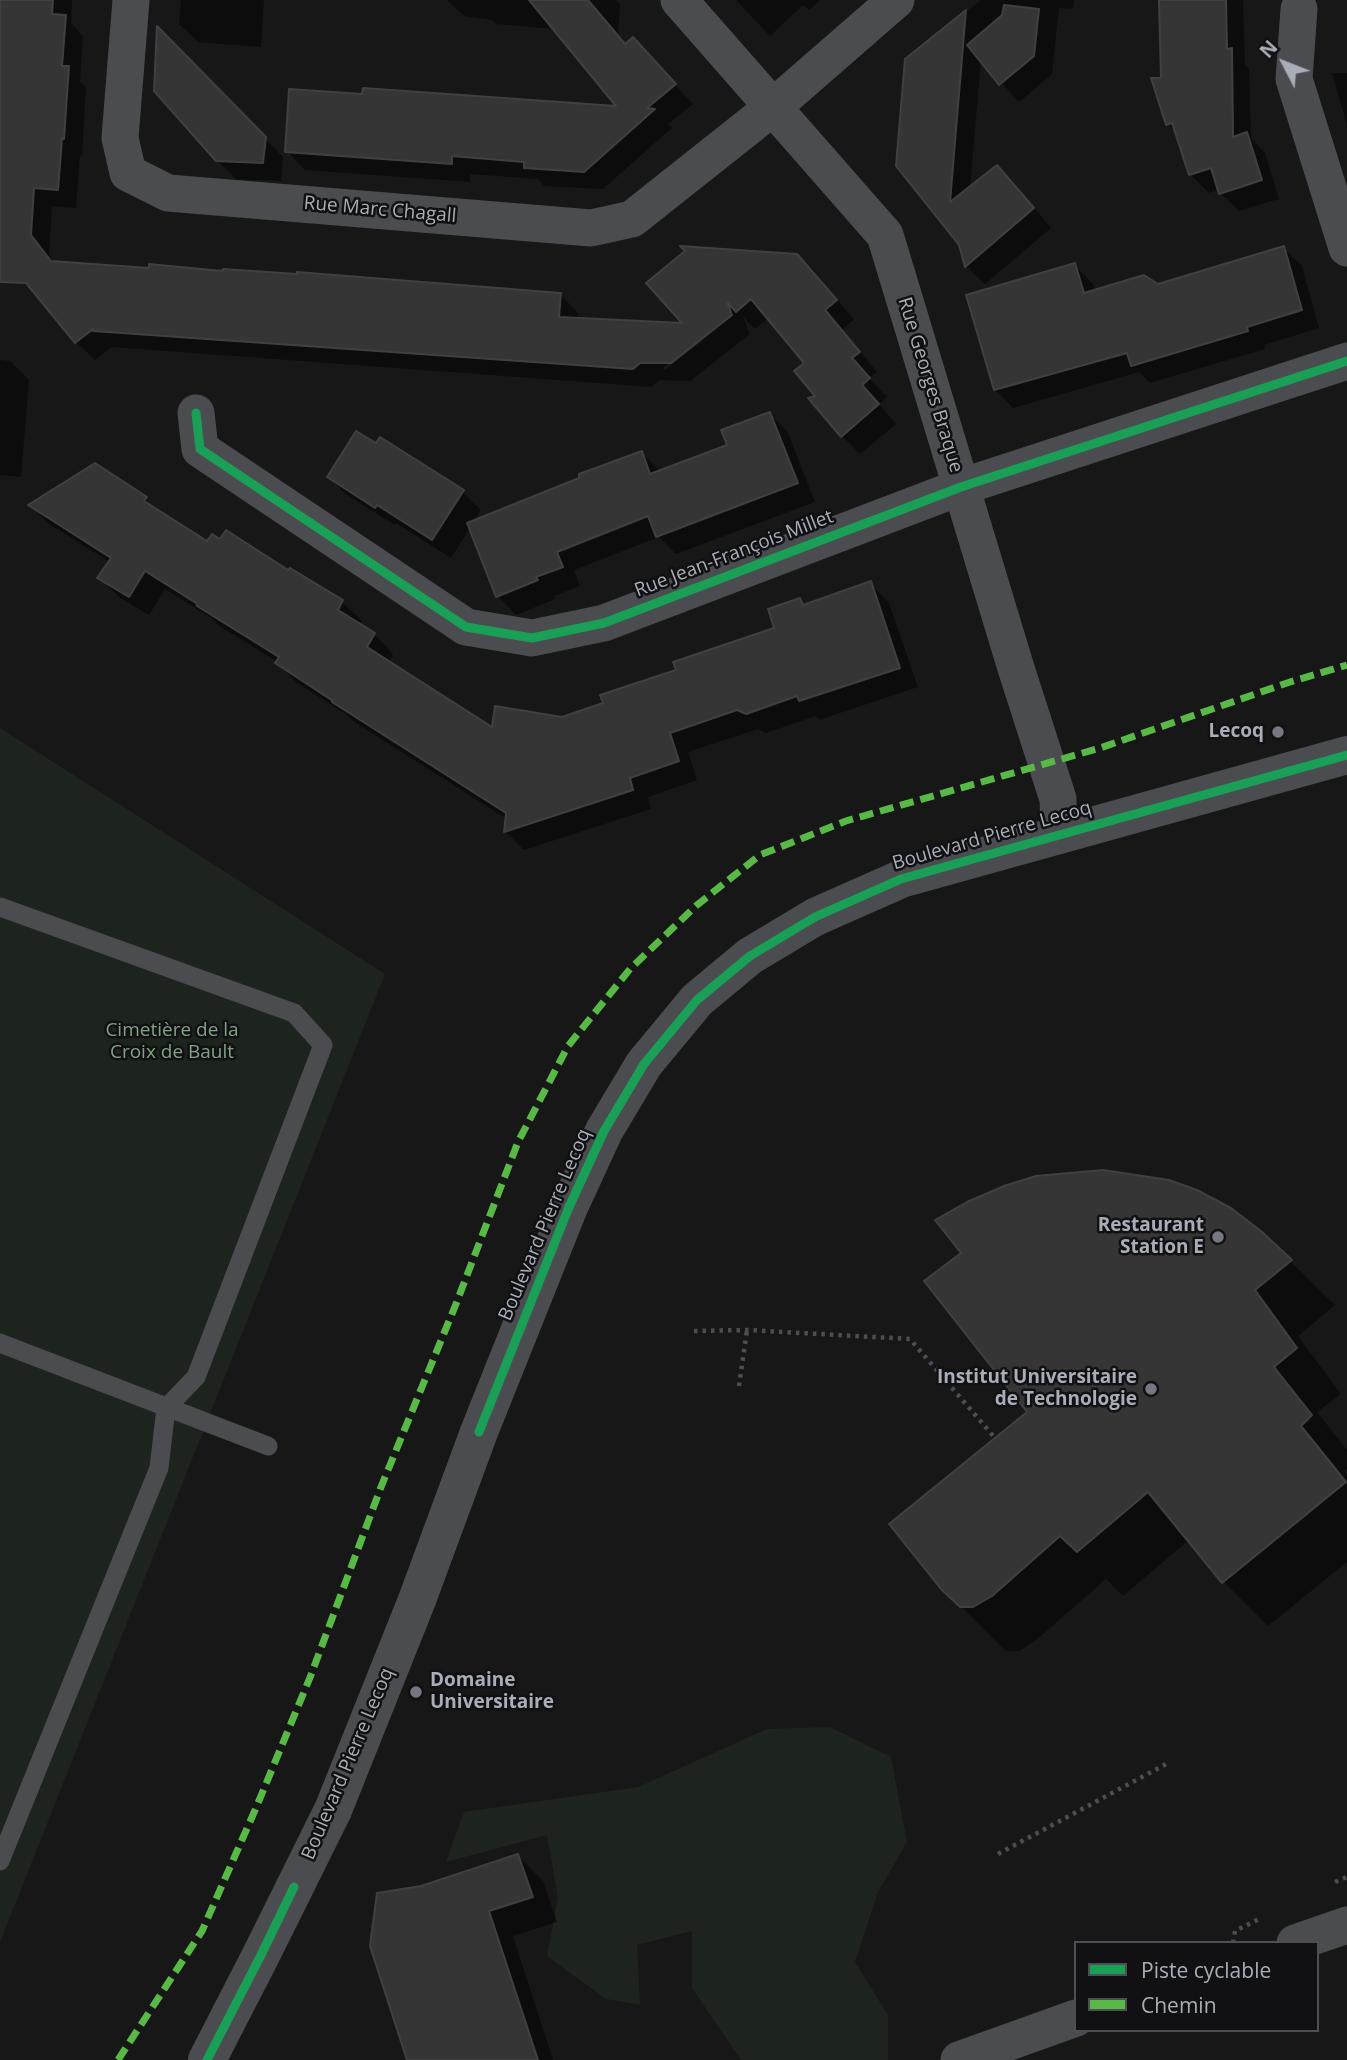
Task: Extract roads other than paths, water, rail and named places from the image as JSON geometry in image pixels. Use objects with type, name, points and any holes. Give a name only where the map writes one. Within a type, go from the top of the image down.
[{"type":"street","name":"Rue Marc Chagall","points":[[131,0],[120,138],[128,173],[167,193],[591,228],[632,219],[772,108],[896,0]]},
{"type":"street","name":"Rue Georges Braque","points":[[679,0],[885,235],[1058,799],[1059,834]]},
{"type":"street","points":[[1299,9],[1294,79],[1347,248]]},
{"type":"street","name":"Rue Jean-François Millet","points":[[196,413],[200,449],[466,626],[532,638],[604,622],[961,487],[1347,361]]},
{"type":"street","name":"Boulevard Pierre Lecoq","points":[[207,2060],[333,1810],[422,1588],[479,1432],[569,1207],[604,1131],[643,1064],[697,1000],[750,956],[815,917],[901,879],[1347,755]]},
{"type":"street","points":[[1301,1941],[1347,1925]]},
{"type":"street","points":[[959,2060],[1074,2019]]},
{"type":"lane","points":[[0,907],[294,1013],[323,1045],[196,1377],[166,1408],[159,1468],[0,1861]]},
{"type":"lane","points":[[0,1343],[268,1446]]},
{"type":"place","name":"Lecoq","points":[[1278,732]]},
{"type":"place","name":"Restaurant Station E","points":[[1218,1237]]},
{"type":"place","name":"Institut Universitaire de Technologie","points":[[1151,1389]]},
{"type":"place","name":"Domaine Universitaire","points":[[416,1692]]},
{"type":"park label","name":"Cimetière de la Croix de Bault","points":[[172,1042]]}]
